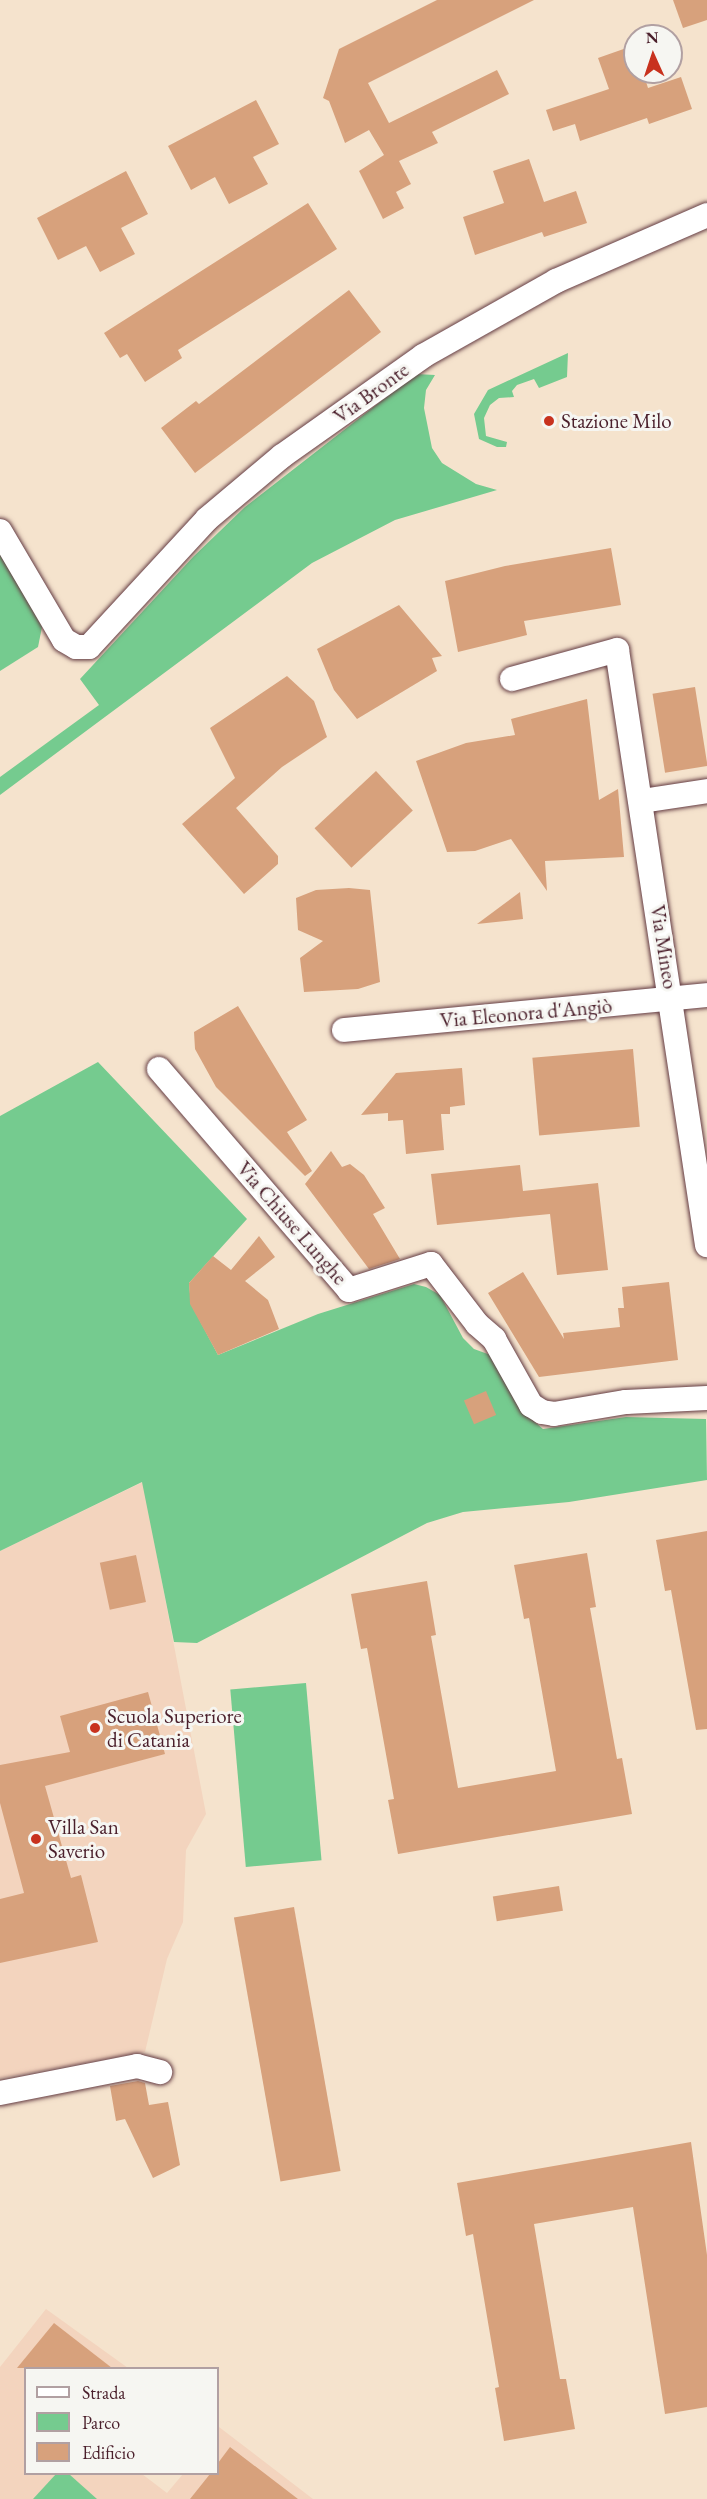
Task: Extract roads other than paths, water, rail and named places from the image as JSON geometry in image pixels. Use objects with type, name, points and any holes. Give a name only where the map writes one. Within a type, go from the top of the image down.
[{"type":"street","name":"Via Bronte","points":[[0,531],[64,640],[76,647],[89,647],[207,519],[282,456],[423,356],[556,281],[707,215]]},
{"type":"street","name":"Via Mineo","points":[[512,679],[617,650],[672,999],[707,1245]]},
{"type":"street","points":[[642,801],[707,791]]},
{"type":"street","name":"Via Eleonora d'Angiò","points":[[344,1030],[707,995]]},
{"type":"street","name":"Via Chiuse Lunghe","points":[[159,1069],[349,1290],[431,1264],[477,1324],[494,1339],[531,1405],[542,1412],[554,1414],[626,1402],[707,1398]]},
{"type":"street","points":[[0,2093],[137,2066],[160,2072]]},
{"type":"place","name":"Stazione Milo","points":[[549,421]]},
{"type":"place","name":"Scuola Superiore di Catania","points":[[95,1728]]},
{"type":"place","name":"Villa San Saverio","points":[[36,1839]]}]
